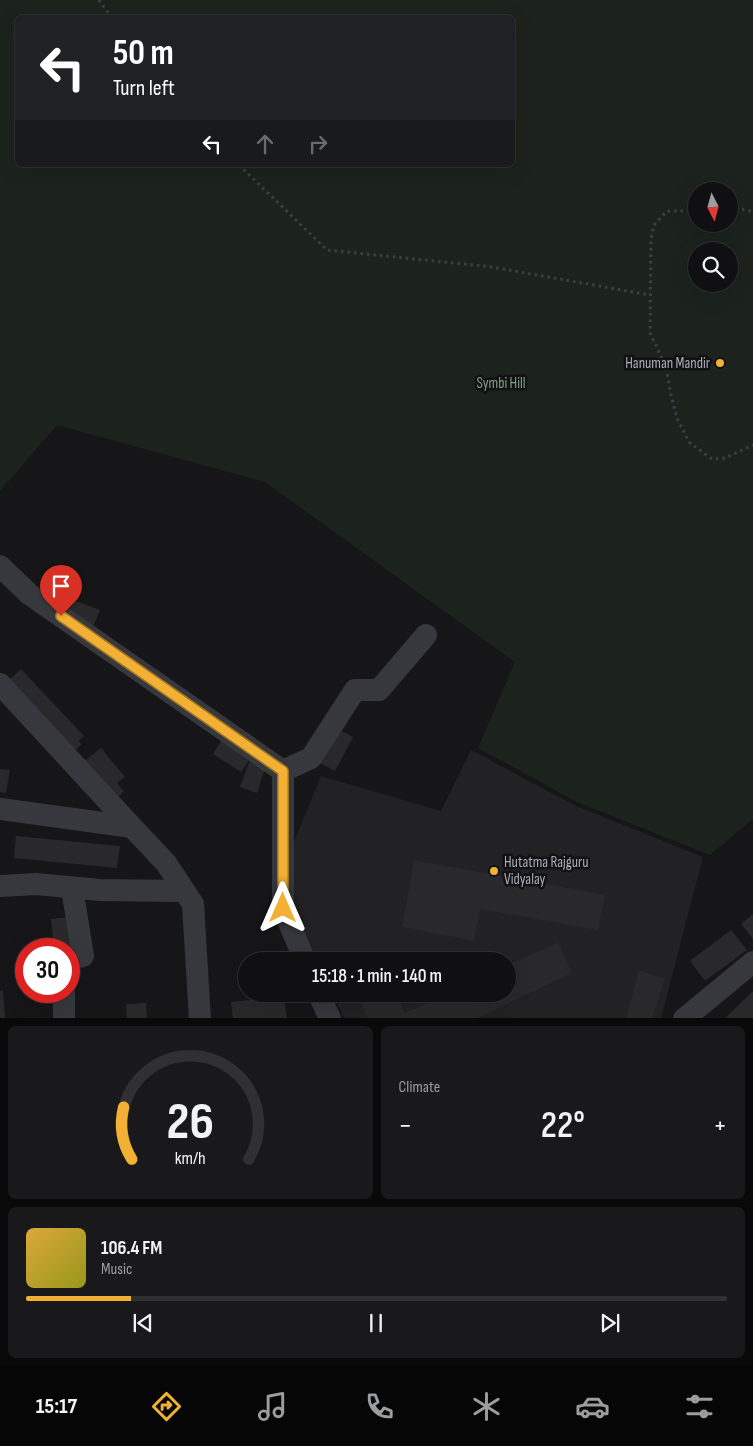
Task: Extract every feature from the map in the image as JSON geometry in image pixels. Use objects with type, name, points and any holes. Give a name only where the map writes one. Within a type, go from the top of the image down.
[{"type":"street","points":[[0,566],[29,594],[283,771]]},
{"type":"street","points":[[283,771],[311,758],[355,690],[379,690],[426,635]]},
{"type":"street","points":[[0,684],[166,863],[193,904],[200,1018]]},
{"type":"street","points":[[283,771],[283,908],[301,952]]},
{"type":"street","points":[[0,809],[132,827]]},
{"type":"street","points":[[0,886],[36,884],[100,890],[184,890]]},
{"type":"street","points":[[72,888],[79,938]]},
{"type":"street","points":[[80,942],[82,956],[80,956]]},
{"type":"street","points":[[684,1018],[753,962]]},
{"type":"street","points":[[323,1002],[330,1018]]},
{"type":"street","points":[[64,1003],[64,1018]]},
{"type":"path","points":[[99,0],[110,15]]},
{"type":"path","points":[[241,167],[327,250],[492,267],[650,295]]},
{"type":"path","points":[[738,210],[753,212]]},
{"type":"path","points":[[688,211],[667,212],[654,225],[651,240],[650,333],[666,367],[677,418],[689,442],[712,459],[725,458],[753,445]]},
{"type":"shaded area","name":"Hutatma Rajguru Vidyalay","points":[[471,750],[576,806],[703,857],[661,1018],[344,1018],[337,1002],[516,1002],[516,952],[314,952],[296,914],[288,885],[289,854],[321,776],[441,811]]},
{"type":"green space","name":"Symbi Hill","points":[[0,0],[753,0],[753,819],[710,855],[577,802],[478,748],[515,662],[265,482],[57,425],[0,491]]},
{"type":"building","name":"Hanuman Mandir","points":[[714,359],[725,359],[725,368],[714,368]]},
{"type":"building","points":[[65,597],[100,610],[94,625],[59,612]]},
{"type":"building","points":[[21,669],[84,736],[78,741],[82,744],[72,753],[6,682]]},
{"type":"building","points":[[338,729],[353,737],[335,771],[320,763]]},
{"type":"building","points":[[221,741],[249,760],[241,772],[213,754]]},
{"type":"building","points":[[101,748],[125,777],[117,783],[124,792],[114,800],[82,763]]},
{"type":"building","points":[[250,760],[266,765],[257,793],[240,787]]},
{"type":"building","points":[[0,769],[10,770],[6,793],[0,792]]},
{"type":"building","points":[[16,836],[120,846],[117,868],[14,858]]},
{"type":"building","points":[[414,860],[605,895],[598,930],[480,909],[474,941],[402,927]]},
{"type":"building","points":[[753,914],[753,939],[741,924]]},
{"type":"building","points":[[70,917],[72,938],[53,938],[51,919]]},
{"type":"building","points":[[731,930],[747,950],[705,981],[690,961]]},
{"type":"building","points":[[558,942],[572,973],[516,1000],[516,961]]},
{"type":"building","points":[[639,970],[665,979],[652,1018],[626,1018]]},
{"type":"building","points":[[3,990],[5,1018],[0,1018],[0,991]]},
{"type":"building","points":[[753,991],[753,1018],[725,1018]]},
{"type":"building","points":[[231,1002],[285,1002],[287,1018],[233,1018]]},
{"type":"building","points":[[361,1002],[400,1002],[405,1013],[429,1002],[511,1002],[477,1018],[368,1018]]},
{"type":"building","points":[[146,1003],[147,1018],[127,1018],[126,1004]]},
{"type":"place","name":"Hanuman Mandir","points":[[720,363]]},
{"type":"place","name":"Hutatma Rajguru Vidyalay","points":[[494,871]]},
{"type":"route","points":[[61,616],[283,771],[283,908]]}]
